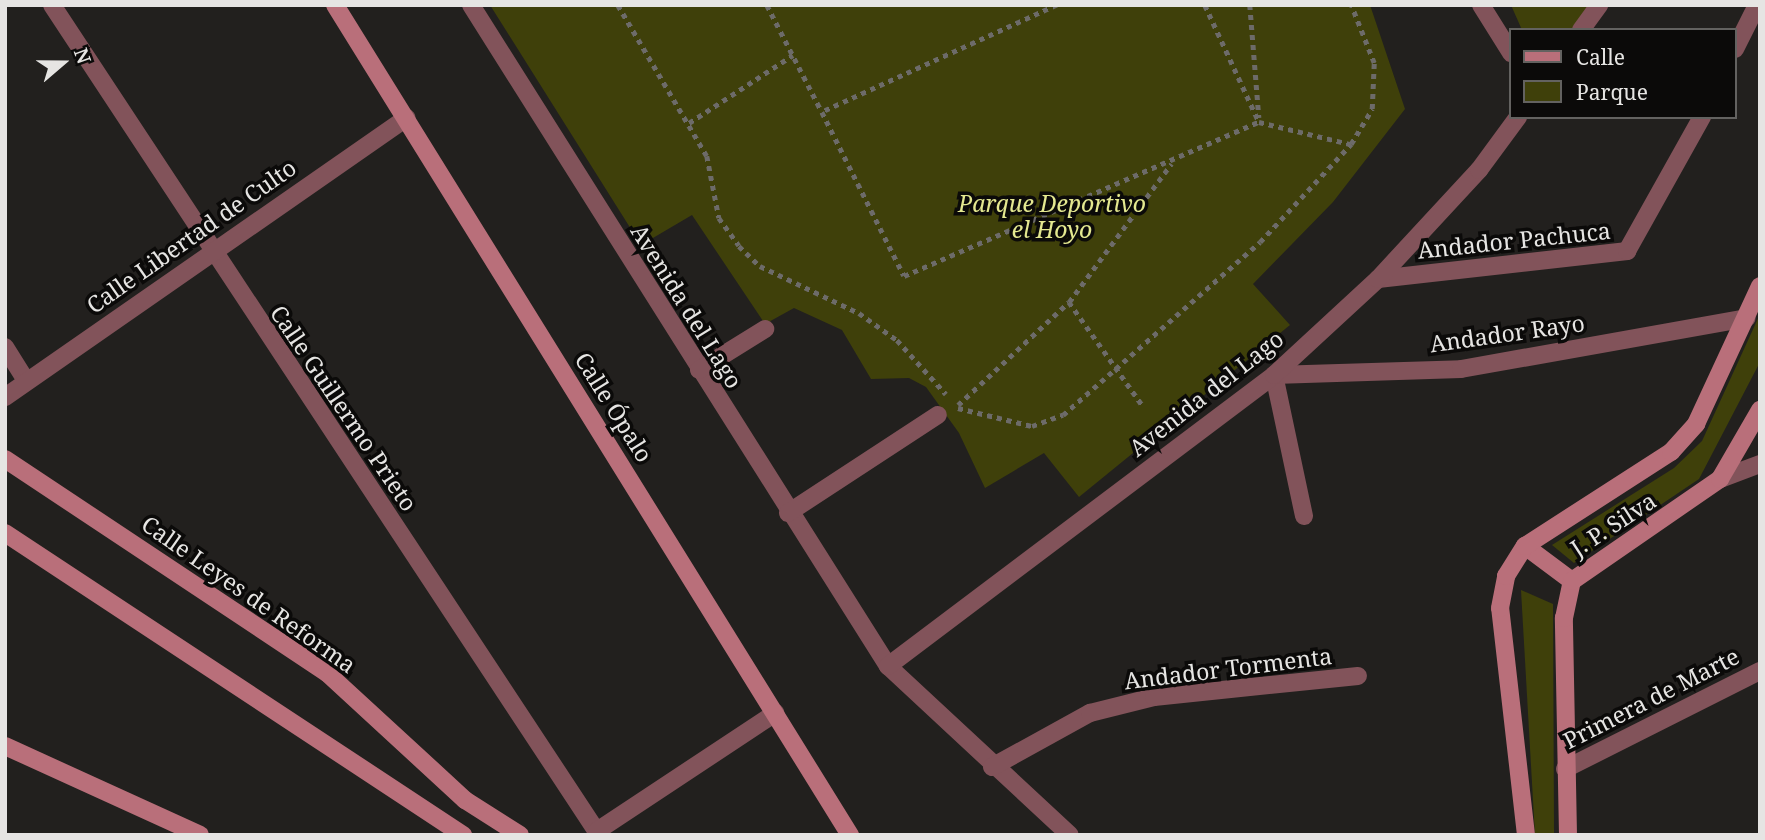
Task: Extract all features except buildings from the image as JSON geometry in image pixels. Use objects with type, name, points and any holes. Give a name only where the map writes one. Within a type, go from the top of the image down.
[{"type":"street","name":"Calle Guillermo Prieto","points":[[52,5],[210,251],[598,833]]},
{"type":"street","name":"Calle Ópalo","points":[[335,5],[850,835]]},
{"type":"street","name":"Avenida del Lago","points":[[471,5],[788,513],[888,666],[992,767],[1070,835]]},
{"type":"street","points":[[1481,5],[1510,51]]},
{"type":"street","points":[[1582,28],[1599,5]]},
{"type":"street","points":[[1737,45],[1757,5]]},
{"type":"street","name":"Calle Libertad de Culto","points":[[5,397],[210,251],[406,118]]},
{"type":"street","name":"Avenida del Lago","points":[[888,666],[1274,375],[1378,279],[1479,170],[1517,119]]},
{"type":"street","name":"Andador Pachuca","points":[[1378,279],[1627,251],[1701,119]]},
{"type":"street","points":[[1524,835],[1500,608],[1506,576],[1525,546],[1671,452],[1696,424],[1760,286]]},
{"type":"street","name":"Andador Rayo","points":[[1274,375],[1461,369],[1746,318]]},
{"type":"street","points":[[699,370],[765,329]]},
{"type":"street","points":[[5,347],[26,380]]},
{"type":"street","points":[[1274,375],[1304,516]]},
{"type":"street","name":"J. P. Silva","points":[[1568,835],[1564,769],[1564,618],[1572,582],[1720,479],[1760,410]]},
{"type":"street","points":[[788,513],[938,415]]},
{"type":"street","name":"Calle Leyes de Reforma","points":[[5,459],[327,673],[465,800],[520,835]]},
{"type":"street","points":[[1720,479],[1760,464]]},
{"type":"street","points":[[5,533],[463,835]]},
{"type":"street","points":[[1525,546],[1572,582]]},
{"type":"street","name":"Primera de Marte","points":[[1564,769],[1760,670]]},
{"type":"street","name":"Andador Tormenta","points":[[992,767],[1090,713],[1154,697],[1359,676]]},
{"type":"street","points":[[598,833],[775,713]]},
{"type":"street","points":[[5,746],[200,835]]},
{"type":"path","points":[[618,5],[689,123],[713,173],[719,218],[740,246],[760,265],[859,313],[897,340],[932,372],[956,407],[1032,426],[1063,415],[1115,371],[1260,242],[1351,144],[1372,109],[1374,63],[1351,5]]},
{"type":"path","points":[[767,5],[904,276],[1259,122],[1351,144]]},
{"type":"path","points":[[822,112],[1057,5]]},
{"type":"path","points":[[1205,5],[1259,122]]},
{"type":"path","points":[[1250,5],[1259,122]]},
{"type":"path","points":[[689,123],[793,55]]},
{"type":"path","points":[[938,415],[956,407],[1069,302],[1172,162]]},
{"type":"path","points":[[1069,302],[1115,371],[1143,406]]},
{"type":"green space","name":"Parque Deportivo el Hoyo","points":[[490,5],[1370,5],[1405,109],[1333,202],[1253,284],[1290,325],[1079,497],[1044,453],[985,488],[959,433],[926,387],[909,378],[871,379],[842,330],[794,308],[765,324],[692,215],[641,245]]},
{"type":"green space","points":[[1511,5],[1595,5],[1580,28],[1521,28]]},
{"type":"green space","points":[[1760,314],[1760,362],[1699,479],[1574,563],[1552,545],[1674,468],[1702,441]]},
{"type":"green space","points":[[1521,590],[1553,604],[1554,835],[1535,835]]}]
